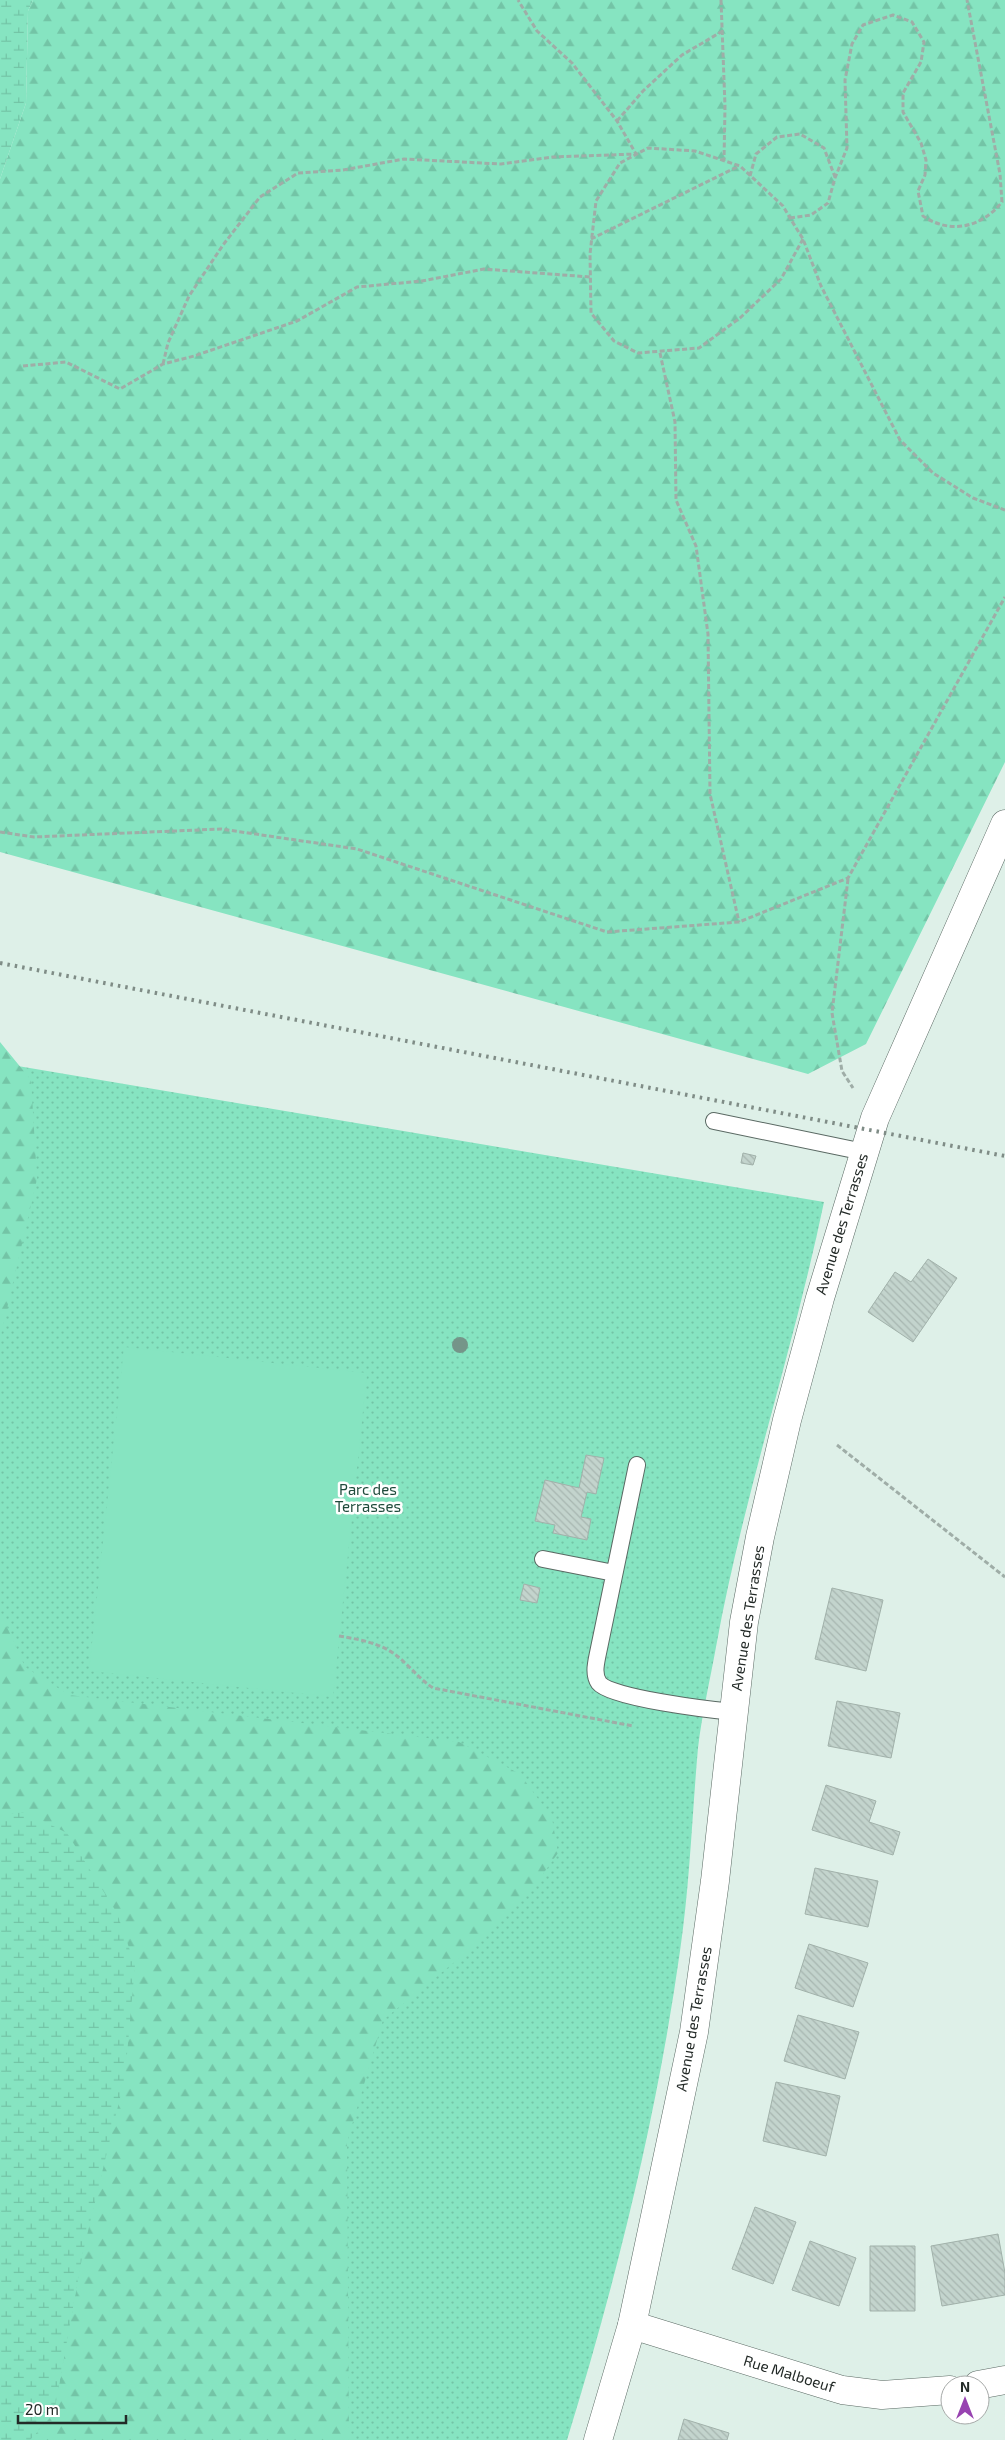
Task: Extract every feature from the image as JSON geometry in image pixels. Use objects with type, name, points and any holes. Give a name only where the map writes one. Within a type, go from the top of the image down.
[{"type":"street","name":"Avenue des Terrasses","points":[[598,2440],[632,2324],[694,2032],[715,1881],[744,1622],[768,1500],[820,1298],[864,1152],[882,1104],[1005,824]]},
{"type":"street","name":"Rue Malboeuf","points":[[632,2324],[842,2390],[882,2395],[940,2391]]},
{"type":"street","points":[[990,2383],[1005,2380]]},
{"type":"lane","points":[[714,1121],[864,1152]]},
{"type":"lane","points":[[637,1465],[595,1667],[600,1684],[606,1689],[684,1706],[734,1712]]},
{"type":"lane","points":[[543,1559],[614,1573]]},
{"type":"path","points":[[518,0],[537,31],[572,63],[617,121],[636,154]]},
{"type":"path","points":[[721,0],[725,106],[724,161]]},
{"type":"path","points":[[790,218],[811,215],[828,203],[835,178],[848,148],[844,80],[852,44],[863,26],[893,15],[912,22],[924,42],[921,62],[903,92],[903,112],[921,143],[926,160],[925,174],[918,191],[923,216],[932,222],[948,227],[965,227],[980,222],[992,215],[1002,202],[995,144],[967,0]]},
{"type":"path","points":[[617,121],[643,91],[682,55],[721,32]]},
{"type":"path","points":[[750,176],[756,154],[776,137],[800,134],[824,148],[835,178]]},
{"type":"path","points":[[802,239],[781,279],[740,318],[699,348],[660,353],[638,353],[614,341],[591,313],[591,239],[596,201],[620,163],[648,148],[657,148],[695,151],[740,166],[783,206],[802,239],[822,286],[900,440],[933,473],[974,498],[1005,510]]},
{"type":"path","points":[[162,364],[168,343],[189,296],[223,244],[260,197],[298,173],[343,170],[404,159],[501,164],[553,157],[636,154]]},
{"type":"path","points":[[591,239],[740,166]]},
{"type":"path","points":[[23,366],[66,362],[120,389],[162,364],[194,356],[297,321],[357,287],[422,281],[484,269],[590,278]]},
{"type":"path","points":[[660,353],[675,422],[676,500],[696,546],[708,634],[710,794],[739,922]]},
{"type":"path","points":[[882,1104],[850,1086],[842,1071],[832,1012],[848,878],[1005,598]]},
{"type":"path","points":[[0,832],[34,837],[221,829],[357,848],[607,932],[739,922],[848,878]]},
{"type":"path","points":[[837,1445],[1005,1577]]},
{"type":"path","points":[[339,1636],[369,1642],[385,1648],[403,1661],[421,1680],[433,1688],[638,1727]]},
{"type":"green space","points":[[0,0],[33,0],[28,11],[26,103],[0,179]]},
{"type":"green space","points":[[33,0],[1005,0],[1005,762],[866,1044],[808,1074],[0,852],[0,179],[26,103],[28,11]]},
{"type":"green space","points":[[0,1042],[31,1080],[37,1179],[0,1339]]},
{"type":"green space","name":"Parc des Terrasses","points":[[0,1063],[824,1202],[798,1314],[740,1535],[706,1697],[698,1748],[689,1875],[680,1951],[660,2075],[618,2259],[567,2440],[0,2440]]},
{"type":"green space","points":[[124,1347],[367,1373],[333,1697],[89,1671]]},
{"type":"green space","points":[[0,1611],[25,1667],[69,1695],[459,1742],[520,1774],[552,1818],[558,1853],[535,1885],[473,1947],[383,2020],[347,2142],[349,2440],[30,2440],[54,2413],[83,2252],[25,1812],[0,1815]]},
{"type":"green space","points":[[25,1812],[67,1833],[117,1913],[135,1965],[125,2077],[83,2252],[54,2413],[30,2440],[0,2440],[0,1815]]},
{"type":"building","points":[[743,1153],[756,1156],[753,1165],[741,1163]]},
{"type":"building","points":[[928,1259],[957,1278],[913,1342],[868,1312],[895,1272],[911,1282]]},
{"type":"building","points":[[586,1455],[604,1458],[596,1494],[587,1492],[581,1517],[591,1519],[587,1540],[553,1533],[555,1525],[535,1521],[545,1480],[579,1488]]},
{"type":"building","points":[[524,1584],[540,1588],[537,1603],[520,1600]]},
{"type":"building","points":[[832,1588],[883,1600],[866,1671],[815,1659]]},
{"type":"building","points":[[837,1701],[900,1713],[891,1758],[828,1746]]},
{"type":"building","points":[[826,1785],[876,1801],[869,1822],[900,1832],[893,1855],[812,1830]]},
{"type":"building","points":[[815,1868],[878,1881],[868,1927],[805,1914]]},
{"type":"building","points":[[809,1944],[868,1963],[853,2007],[795,1988]]},
{"type":"building","points":[[798,2015],[859,2032],[845,2079],[784,2061]]},
{"type":"building","points":[[776,2082],[840,2096],[826,2156],[763,2141]]},
{"type":"building","points":[[755,2207],[796,2222],[773,2284],[732,2269]]},
{"type":"building","points":[[998,2234],[1005,2273],[1005,2295],[942,2306],[931,2246]]},
{"type":"building","points":[[810,2241],[856,2258],[839,2306],[792,2290]]},
{"type":"building","points":[[870,2246],[915,2246],[915,2311],[870,2311]]},
{"type":"building","points":[[684,2419],[729,2433],[727,2440],[678,2440]]},
{"type":"railway","points":[[0,963],[1005,1156]]}]
